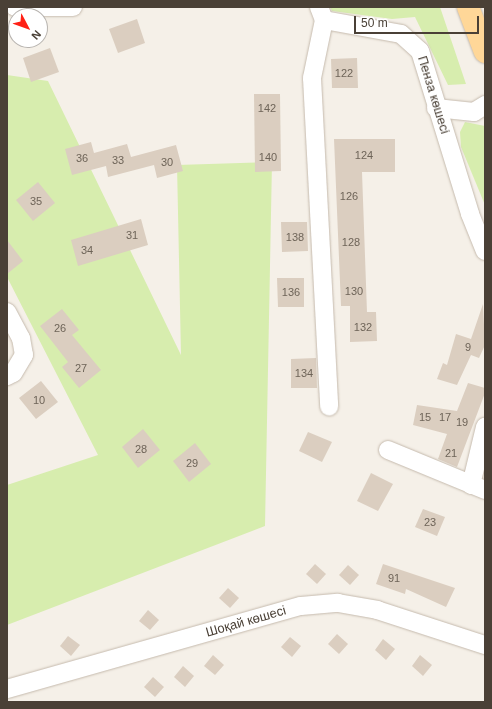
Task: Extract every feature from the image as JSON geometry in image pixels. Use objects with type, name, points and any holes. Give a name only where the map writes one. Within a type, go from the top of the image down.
[{"type":"main road","points":[[468,7],[485,52]]},
{"type":"street","points":[[15,7],[73,7]]},
{"type":"street","points":[[322,13],[312,78],[329,407]]},
{"type":"street","name":"Пенза көшесі","points":[[322,13],[401,34],[410,40],[420,51],[436,108],[485,251]]},
{"type":"street","points":[[436,108],[474,112],[485,105]]},
{"type":"street","points":[[7,312],[21,338],[24,355],[13,373],[7,376]]},
{"type":"street","points":[[388,450],[478,487],[485,427]]},
{"type":"street","name":"Шоқай көшесі","points":[[7,688],[301,606],[338,603],[377,610],[485,645]]},
{"type":"green space","points":[[330,7],[440,7],[466,84],[448,85],[415,17],[392,19],[332,11]]},
{"type":"green space","points":[[7,75],[48,81],[181,355],[177,165],[272,162],[265,526],[7,625],[7,485],[98,455],[7,277]]},
{"type":"green space","points":[[465,122],[485,126],[485,205],[461,147],[460,132]]},
{"type":"building","points":[[137,19],[145,43],[118,53],[109,29]]},
{"type":"building","points":[[50,48],[59,72],[31,82],[23,58]]},
{"type":"building","points":[[357,58],[358,88],[332,88],[331,59]]},
{"type":"building","points":[[254,94],[280,94],[281,171],[255,172]]},
{"type":"building","points":[[334,139],[395,139],[395,172],[362,172],[367,312],[376,312],[377,341],[350,342],[350,306],[341,306]]},
{"type":"building","points":[[91,142],[94,153],[127,144],[131,157],[176,145],[183,171],[157,178],[154,165],[108,177],[106,166],[72,175],[65,149]]},
{"type":"building","points":[[38,182],[55,203],[33,221],[16,200]]},
{"type":"building","points":[[141,219],[148,245],[78,266],[71,240]]},
{"type":"building","points":[[281,222],[307,222],[308,251],[282,252]]},
{"type":"building","points":[[7,240],[23,261],[7,274]]},
{"type":"building","points":[[277,278],[304,278],[304,307],[278,307]]},
{"type":"building","points":[[483,304],[485,345],[479,358],[471,355],[457,385],[437,379],[443,363],[447,365],[456,334],[471,339]]},
{"type":"building","points":[[62,309],[79,330],[72,335],[101,370],[79,388],[62,367],[68,362],[40,326]]},
{"type":"building","points":[[316,358],[317,388],[291,388],[291,359]]},
{"type":"building","points":[[41,381],[58,402],[36,419],[19,398]]},
{"type":"building","points":[[468,383],[485,388],[485,393],[457,467],[438,459],[447,434],[413,425],[417,405],[457,411]]},
{"type":"building","points":[[143,429],[160,450],[138,468],[122,447]]},
{"type":"building","points":[[308,432],[332,442],[322,462],[299,451]]},
{"type":"building","points":[[195,443],[211,464],[189,482],[173,461]]},
{"type":"building","points":[[371,473],[393,484],[378,511],[357,501]]},
{"type":"building","points":[[423,509],[445,517],[437,536],[415,527]]},
{"type":"building","points":[[315,564],[326,574],[317,584],[306,574]]},
{"type":"building","points":[[383,564],[455,588],[446,607],[406,589],[405,594],[376,584]]},
{"type":"building","points":[[348,565],[359,575],[350,585],[339,575]]},
{"type":"building","points":[[228,588],[239,598],[230,608],[219,598]]},
{"type":"building","points":[[148,610],[159,620],[150,630],[139,621]]},
{"type":"building","points":[[337,634],[348,644],[339,654],[328,644]]},
{"type":"building","points":[[68,636],[80,645],[71,656],[60,646]]},
{"type":"building","points":[[290,637],[301,646],[292,657],[281,647]]},
{"type":"building","points":[[383,639],[395,649],[386,660],[375,650]]},
{"type":"building","points":[[213,655],[224,665],[215,675],[204,666]]},
{"type":"building","points":[[420,655],[432,665],[423,676],[412,666]]},
{"type":"building","points":[[183,666],[194,676],[185,687],[174,677]]},
{"type":"building","points":[[153,677],[164,687],[155,697],[144,687]]}]
